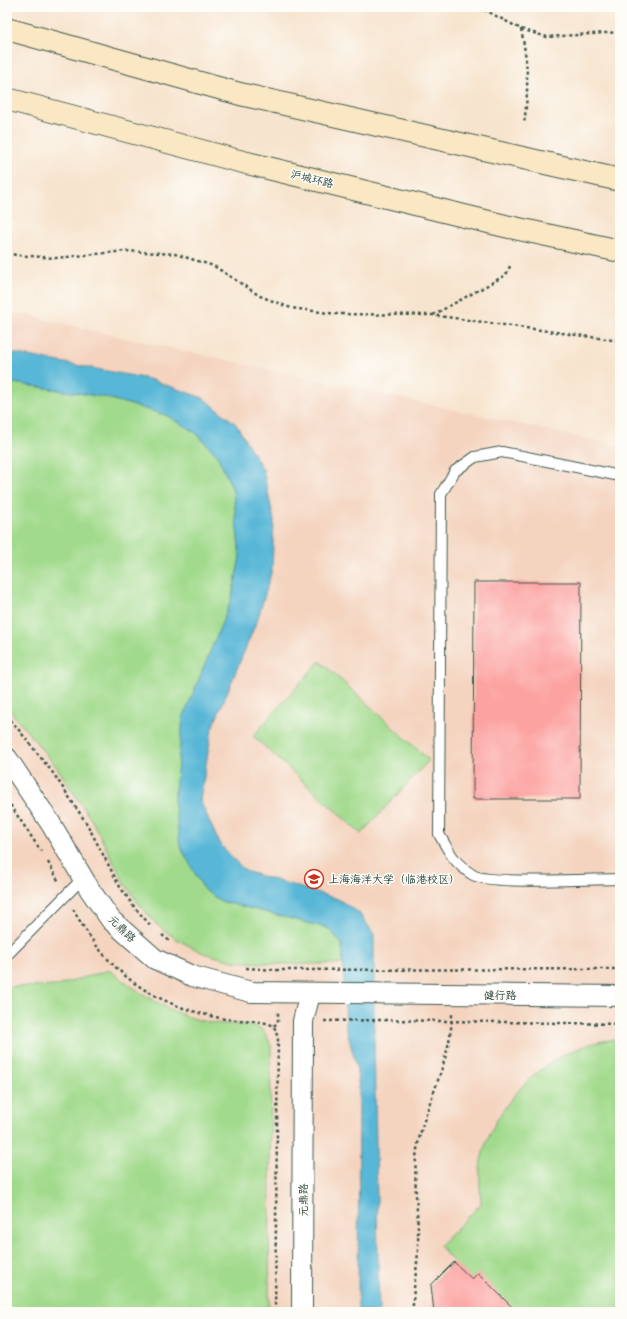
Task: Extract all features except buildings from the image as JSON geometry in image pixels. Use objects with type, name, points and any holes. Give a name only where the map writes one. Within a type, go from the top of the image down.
[{"type":"main road","points":[[7,29],[240,94],[620,180]]},
{"type":"main road","name":"沪城环路","points":[[7,98],[247,163],[505,226],[620,251]]},
{"type":"street","name":"元鼎路","points":[[7,758],[51,824],[83,878],[111,920],[155,959],[192,976],[251,992],[380,994]]},
{"type":"street","name":"元鼎路","points":[[302,1312],[303,1021],[310,994]]},
{"type":"street","name":"健行路","points":[[380,994],[620,996]]},
{"type":"lane","points":[[620,476],[502,452],[475,457],[455,471],[441,494],[439,826],[439,834],[453,860],[475,876],[505,880],[620,879]]},
{"type":"lane","points":[[7,955],[83,878]]},
{"type":"path","points":[[479,7],[521,29],[547,37],[620,32]]},
{"type":"path","points":[[521,29],[527,60],[528,96],[524,123]]},
{"type":"path","points":[[7,253],[56,258],[126,251],[175,254],[214,266],[260,296],[291,308],[336,314],[432,315],[620,341]]},
{"type":"path","points":[[432,315],[506,275],[511,264]]},
{"type":"path","points":[[7,716],[54,773],[87,824],[120,887],[135,908],[154,929]]},
{"type":"path","points":[[7,800],[44,856],[59,883]]},
{"type":"path","points":[[70,903],[92,941],[108,960],[129,979],[159,997],[196,1013],[226,1019],[266,1022],[274,1026],[278,1038],[276,1312]]},
{"type":"path","points":[[160,934],[172,944]]},
{"type":"path","points":[[239,967],[276,970],[620,969]]},
{"type":"path","points":[[413,1312],[418,1246],[416,1172],[418,1141],[448,1052],[452,1021],[453,994]]},
{"type":"path","points":[[336,1022],[383,1020],[620,1024]]},
{"type":"shaded area","name":"上海海洋大学（临港校区）","points":[[7,310],[111,335],[620,446],[620,1312],[7,1312]]},
{"type":"green space","points":[[7,382],[104,397],[166,415],[196,433],[217,455],[233,490],[240,557],[180,846],[205,890],[221,901],[328,928],[342,944],[343,964],[276,964],[233,961],[203,953],[176,939],[157,925],[139,904],[125,884],[92,821],[58,769],[7,707]]},
{"type":"green space","points":[[320,661],[429,760],[361,834],[253,736]]},
{"type":"green space","points":[[109,970],[156,1002],[181,1014],[194,1019],[213,1023],[255,1026],[260,1028],[268,1038],[271,1046],[269,1312],[7,1312],[7,987],[57,986]]},
{"type":"green space","points":[[620,1039],[620,1312],[434,1312],[431,1285],[454,1262],[439,1246],[481,1204],[481,1159],[491,1131],[503,1111],[517,1092],[535,1075],[554,1061],[575,1050],[597,1042]]},
{"type":"water","points":[[7,352],[149,379],[203,398],[236,424],[263,470],[274,520],[272,570],[258,618],[212,729],[200,800],[219,843],[245,871],[338,899],[359,913],[374,934],[374,1034],[379,1312],[358,1312],[359,1089],[356,1065],[346,1027],[342,944],[328,928],[221,901],[204,890],[180,846],[174,799],[183,718],[232,598],[240,557],[233,490],[217,455],[196,433],[166,415],[104,397],[7,382]]},
{"type":"place","name":"上海海洋大学（临港校区）","points":[[314,879]]}]
